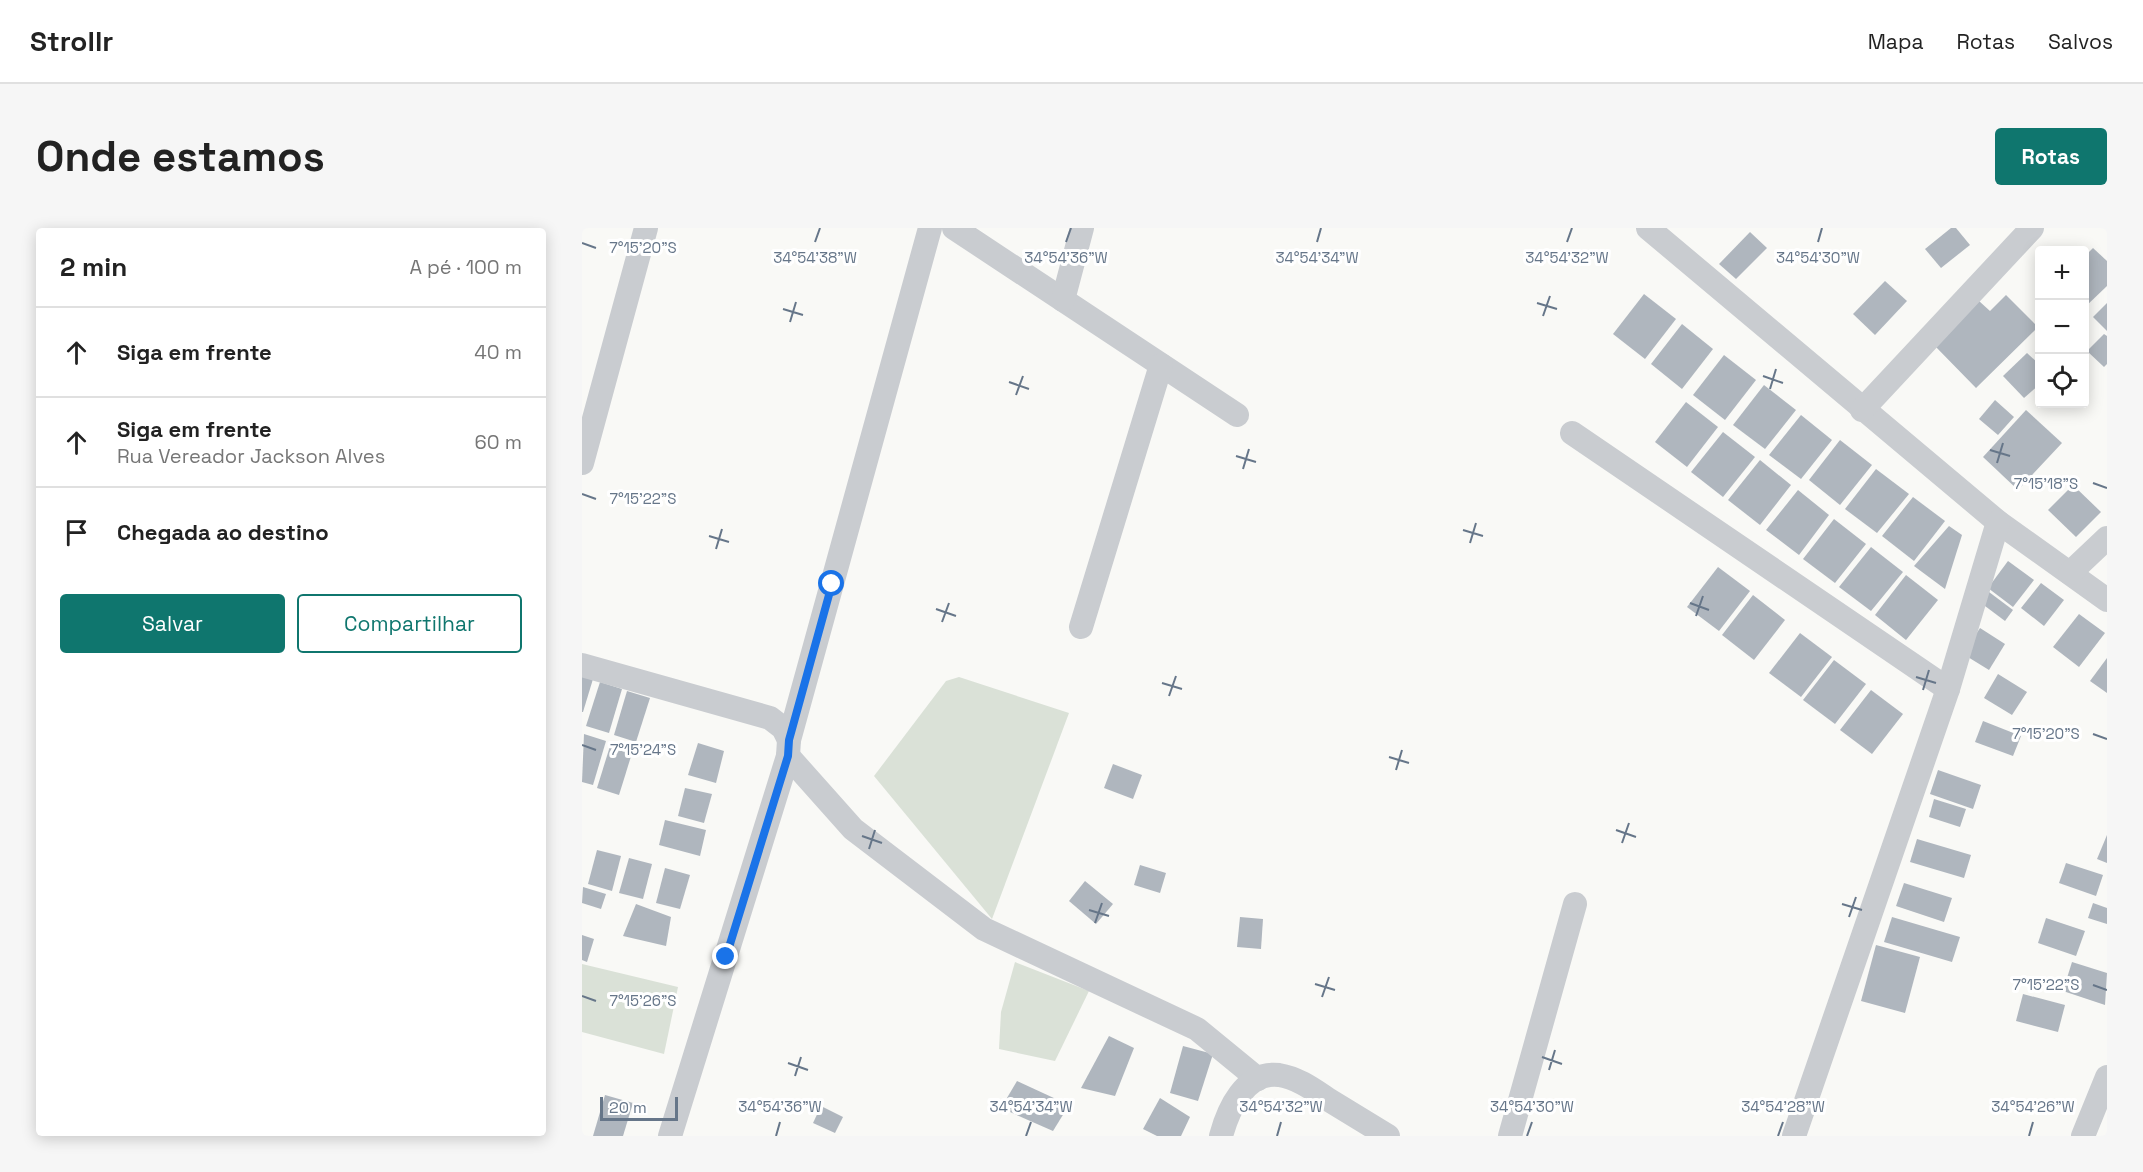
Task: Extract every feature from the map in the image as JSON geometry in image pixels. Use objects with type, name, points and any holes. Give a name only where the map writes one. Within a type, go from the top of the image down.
[{"type":"street","points":[[582,463],[646,228]]},
{"type":"street","points":[[670,1136],[789,748],[930,228]]},
{"type":"street","points":[[954,228],[1237,415]]},
{"type":"street","points":[[1063,300],[1082,228]]},
{"type":"street","points":[[1648,228],[1998,522],[2107,600]]},
{"type":"street","points":[[1862,410],[2032,228]]},
{"type":"street","points":[[1081,627],[1161,365]]},
{"type":"street","points":[[1572,433],[1947,689]]},
{"type":"street","points":[[1794,1136],[1947,689],[1998,522]]},
{"type":"street","points":[[2070,573],[2107,538]]},
{"type":"street","points":[[582,665],[770,718],[783,728],[789,748],[853,829],[984,928],[1197,1029],[1258,1079]]},
{"type":"street","points":[[1510,1136],[1575,904]]},
{"type":"street","points":[[1221,1136],[1227,1113],[1240,1093],[1258,1079],[1278,1075],[1302,1083],[1388,1136]]},
{"type":"street","points":[[2083,1136],[2107,1077]]},
{"type":"shaded area","points":[[959,677],[1069,713],[992,919],[874,776],[946,681]]},
{"type":"shaded area","points":[[1015,962],[1089,991],[1055,1061],[999,1049],[1001,1012]]},
{"type":"shaded area","points":[[582,964],[678,987],[664,1054],[582,1032]]},
{"type":"building","points":[[1951,228],[1956,228],[1970,245],[1941,268],[1925,249]]},
{"type":"building","points":[[1750,232],[1767,248],[1736,279],[1719,264]]},
{"type":"building","points":[[2093,248],[2107,261],[2107,286],[2089,303],[2089,300],[2089,252]]},
{"type":"building","points":[[1885,281],[1907,301],[1875,335],[1853,314]]},
{"type":"building","points":[[1644,294],[1676,319],[1645,359],[1613,334]]},
{"type":"building","points":[[2006,295],[2035,324],[2035,330],[1976,388],[1934,345],[1979,301],[1990,311]]},
{"type":"building","points":[[2107,303],[2107,331],[2093,317]]},
{"type":"building","points":[[1682,324],[1713,349],[1682,389],[1651,364]]},
{"type":"building","points":[[2104,334],[2107,336],[2107,364],[2104,367],[2089,353],[2089,349]]},
{"type":"building","points":[[2027,353],[2035,360],[2035,388],[2024,398],[2003,376]]},
{"type":"building","points":[[1724,355],[1756,380],[1725,420],[1693,395]]},
{"type":"building","points":[[1764,385],[1796,410],[1765,449],[1733,425]]},
{"type":"building","points":[[1995,400],[2014,417],[1998,435],[1979,419]]},
{"type":"building","points":[[1686,402],[1718,427],[1687,467],[1655,442]]},
{"type":"building","points":[[2026,410],[2062,443],[2018,490],[1983,457]]},
{"type":"building","points":[[1801,415],[1832,440],[1801,479],[1769,455]]},
{"type":"building","points":[[1723,432],[1755,457],[1723,497],[1691,472]]},
{"type":"building","points":[[1840,440],[1872,465],[1840,505],[1809,480]]},
{"type":"building","points":[[1760,460],[1791,485],[1760,525],[1728,500]]},
{"type":"building","points":[[1876,469],[1909,494],[1877,533],[1845,509]]},
{"type":"building","points":[[2073,485],[2101,512],[2076,537],[2048,510]]},
{"type":"building","points":[[1798,490],[1829,515],[1799,555],[1766,530]]},
{"type":"building","points":[[1913,497],[1945,521],[1914,561],[1882,536]]},
{"type":"building","points":[[1834,519],[1866,544],[1835,583],[1803,559]]},
{"type":"building","points":[[1949,526],[1962,535],[1945,589],[1914,566]]},
{"type":"building","points":[[1871,547],[1903,572],[1871,611],[1839,587]]},
{"type":"building","points":[[2008,561],[2034,580],[2013,607],[1988,588]]},
{"type":"building","points":[[1718,567],[1750,591],[1719,631],[1687,607]]},
{"type":"building","points":[[1906,575],[1938,600],[1906,640],[1875,615]]},
{"type":"building","points":[[2041,583],[2064,600],[2044,626],[2021,608]]},
{"type":"building","points":[[1989,592],[2013,610],[2005,621],[1981,603]]},
{"type":"building","points":[[1753,595],[1785,620],[1754,660],[1722,635]]},
{"type":"building","points":[[2079,614],[2105,633],[2079,667],[2053,647]]},
{"type":"building","points":[[1980,628],[2005,644],[1989,670],[1963,654]]},
{"type":"building","points":[[1800,633],[1832,657],[1801,697],[1769,673]]},
{"type":"building","points":[[2107,658],[2107,693],[2090,681]]},
{"type":"building","points":[[1834,660],[1866,684],[1835,724],[1803,700]]},
{"type":"building","points":[[1998,674],[2027,692],[2012,715],[1984,698]]},
{"type":"building","points":[[582,676],[593,679],[583,712],[582,712]]},
{"type":"building","points":[[600,682],[622,689],[609,733],[586,726]]},
{"type":"building","points":[[1871,690],[1903,714],[1872,754],[1840,730]]},
{"type":"building","points":[[627,691],[650,698],[636,742],[614,735]]},
{"type":"building","points":[[1983,721],[2021,736],[2013,756],[1975,742]]},
{"type":"building","points":[[584,734],[606,741],[593,785],[582,782]]},
{"type":"building","points":[[611,743],[633,750],[619,795],[597,788]]},
{"type":"building","points":[[698,743],[724,751],[716,783],[688,775]]},
{"type":"building","points":[[1113,764],[1142,775],[1133,799],[1104,788]]},
{"type":"building","points":[[1938,770],[1981,785],[1973,809],[1930,794]]},
{"type":"building","points":[[685,788],[712,794],[704,823],[678,816]]},
{"type":"building","points":[[1934,799],[1966,809],[1960,827],[1929,817]]},
{"type":"building","points":[[665,820],[706,830],[700,856],[659,845]]},
{"type":"building","points":[[2107,835],[2107,863],[2097,859]]},
{"type":"building","points":[[1917,839],[1971,855],[1964,878],[1910,862]]},
{"type":"building","points":[[597,850],[621,856],[612,891],[588,884]]},
{"type":"building","points":[[629,858],[652,864],[643,899],[619,893]]},
{"type":"building","points":[[2066,863],[2103,875],[2096,896],[2059,883]]},
{"type":"building","points":[[1140,865],[1166,873],[1160,893],[1134,885]]},
{"type":"building","points":[[665,868],[690,875],[680,909],[656,903]]},
{"type":"building","points":[[1085,881],[1113,904],[1096,924],[1069,901]]},
{"type":"building","points":[[1904,883],[1952,898],[1944,922],[1896,906]]},
{"type":"building","points":[[583,887],[606,894],[601,909],[582,903]]},
{"type":"building","points":[[2093,903],[2107,908],[2107,924],[2088,918]]},
{"type":"building","points":[[636,904],[671,917],[666,946],[623,936]]},
{"type":"building","points":[[1240,917],[1263,919],[1261,949],[1237,947]]},
{"type":"building","points":[[1892,917],[1960,937],[1952,962],[1884,942]]},
{"type":"building","points":[[2046,918],[2085,931],[2076,956],[2038,943]]},
{"type":"building","points":[[582,935],[594,939],[587,962],[582,960]]},
{"type":"building","points":[[1876,945],[1920,957],[1905,1013],[1861,1001]]},
{"type":"building","points":[[2072,962],[2107,973],[2105,1005],[2063,991]]},
{"type":"building","points":[[2023,994],[2065,1005],[2058,1032],[2016,1021]]},
{"type":"building","points":[[1109,1036],[1134,1048],[1115,1096],[1081,1088]]},
{"type":"building","points":[[1183,1046],[1213,1054],[1198,1101],[1170,1093]]},
{"type":"building","points":[[1017,1081],[1069,1105],[1053,1131],[1001,1108]]},
{"type":"building","points":[[605,1095],[633,1103],[623,1136],[593,1136]]},
{"type":"building","points":[[1160,1098],[1190,1117],[1181,1136],[1157,1136],[1143,1129]]},
{"type":"building","points":[[821,1106],[843,1117],[835,1133],[813,1123]]},
{"type":"route","points":[[726,957],[788,756],[789,740],[832,584]]}]
